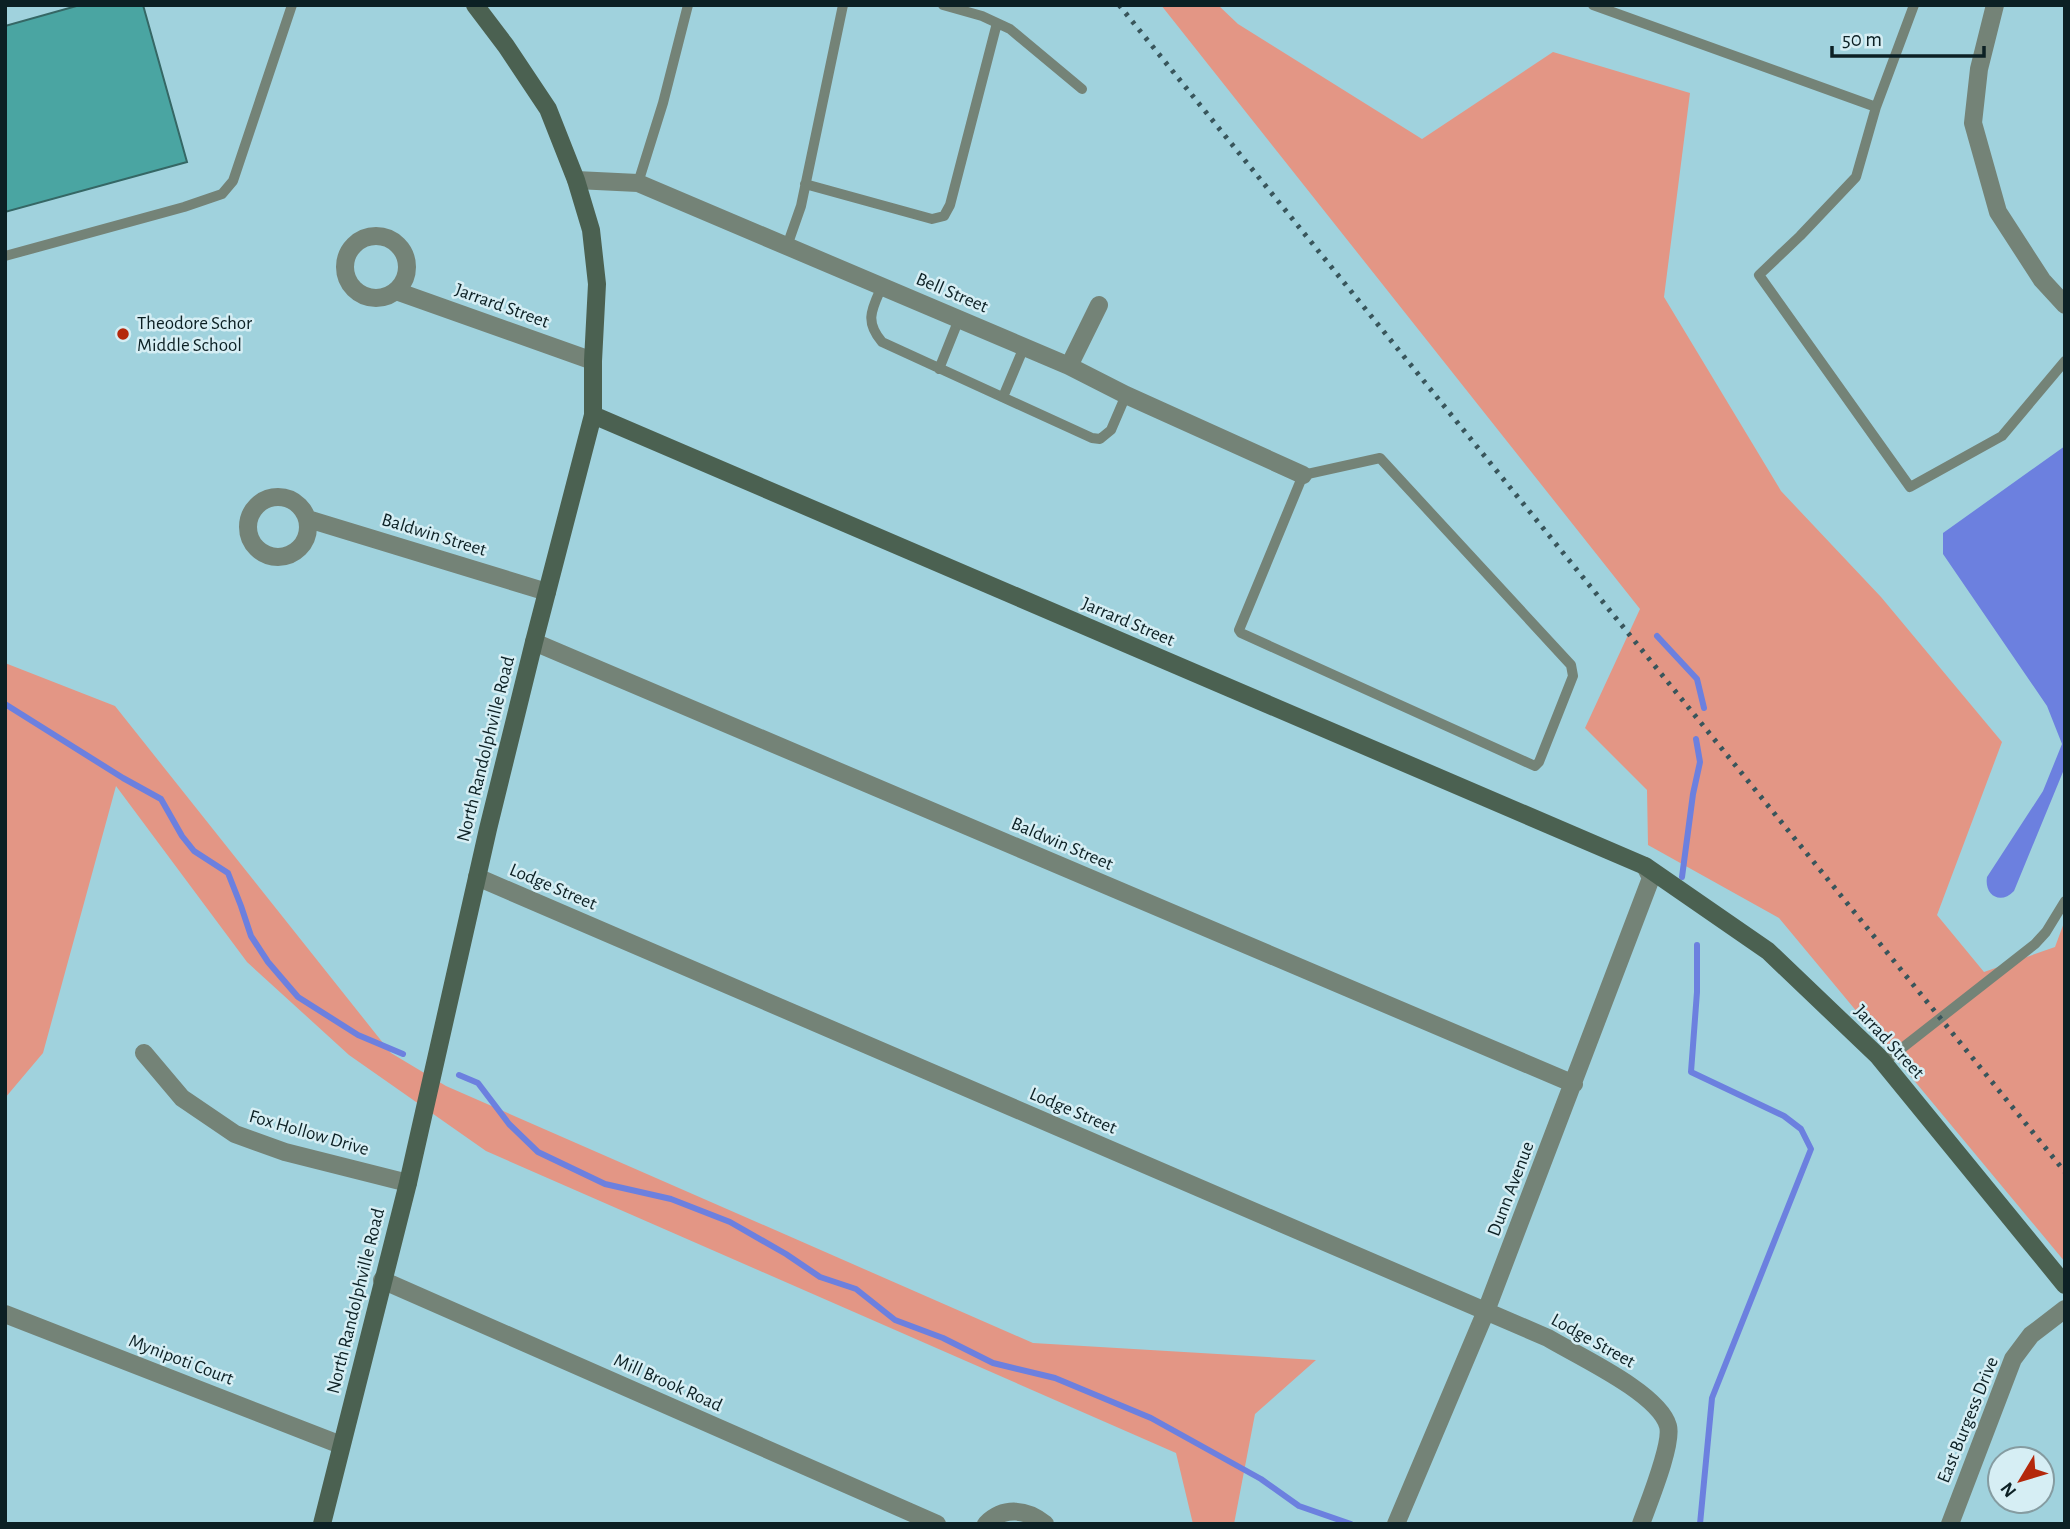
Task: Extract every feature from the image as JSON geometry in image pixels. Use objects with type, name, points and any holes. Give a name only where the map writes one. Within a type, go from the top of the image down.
[{"type":"street","name":"North Randolphville Road","points":[[322,1524],[408,1183],[477,877],[534,642],[593,415],[597,284],[591,230],[576,180],[548,109],[475,5]]},
{"type":"street","points":[[1995,5],[1979,69],[1973,123],[1998,212],[2042,280],[2065,305]]},
{"type":"street","name":"Bell Street","points":[[576,180],[638,183],[1069,366],[1126,395],[1303,475]]},
{"type":"street","name":"Jarrard Street","points":[[396,291],[593,361]]},
{"type":"street","points":[[1069,366],[1099,305]]},
{"type":"street","name":"Jarrard Street","points":[[593,415],[1645,866]]},
{"type":"street","name":"Baldwin Street","points":[[308,519],[547,592]]},
{"type":"street","name":"Baldwin Street","points":[[534,642],[1574,1084]]},
{"type":"street","name":"Jarrad Street","points":[[1645,866],[1768,951],[1883,1062],[2065,1285]]},
{"type":"street","name":"Dunn Avenue","points":[[1396,1524],[1486,1311],[1574,1084],[1651,878],[1645,866]]},
{"type":"street","name":"Lodge Street","points":[[477,877],[1548,1338],[1636,1389],[1659,1408],[1668,1427],[1668,1443],[1641,1524]]},
{"type":"street","name":"Fox Hollow Drive","points":[[144,1052],[182,1098],[235,1134],[285,1152],[408,1183]]},
{"type":"street","name":"Mill Brook Road","points":[[382,1280],[937,1524]]},
{"type":"street","name":"East Burgess Drive","points":[[1950,1524],[2013,1359],[2031,1335],[2065,1309]]},
{"type":"street","name":"Mynipoti Court","points":[[5,1314],[341,1445]]},
{"type":"street","points":[[986,1524],[1000,1514],[1012,1511],[1037,1516],[1045,1524]]},
{"type":"lane","points":[[5,256],[222,194],[233,181],[292,5]]},
{"type":"lane","points":[[638,183],[663,103],[688,5]]},
{"type":"lane","points":[[787,246],[801,206],[843,5]]},
{"type":"lane","points":[[943,5],[982,16],[1010,29],[1082,89]]},
{"type":"lane","points":[[1592,5],[1876,107]]},
{"type":"lane","points":[[1914,5],[1876,107],[1856,177],[1759,275],[1910,487],[2002,436],[2065,361]]},
{"type":"lane","points":[[805,184],[932,219],[944,216],[950,205],[997,23]]},
{"type":"lane","points":[[882,286],[870,321],[875,334],[882,342],[1092,438],[1100,439],[1111,430],[1126,395]]},
{"type":"lane","points":[[939,369],[959,319]]},
{"type":"lane","points":[[1003,397],[1024,347]]},
{"type":"lane","points":[[1380,458],[1571,665],[1573,676],[1539,762],[1535,766],[1241,633],[1239,628],[1303,475],[1380,458]]},
{"type":"lane","points":[[1883,1062],[2035,944],[2046,932],[2065,901]]},
{"type":"shaded area","points":[[1161,5],[1218,5],[1238,24],[1422,139],[1553,52],[1690,93],[1664,297],[1781,491],[1881,597],[2002,742],[1937,915],[1984,972],[2055,947],[2065,920],[2065,1262],[1779,918],[1648,845],[1647,790],[1585,728],[1640,609]]},
{"type":"shaded area","points":[[5,663],[115,706],[391,1053],[446,1086],[1033,1343],[1316,1360],[1255,1414],[1234,1524],[1193,1524],[1176,1453],[486,1151],[349,1055],[247,962],[116,786],[43,1053],[5,1098]]},
{"type":"water","points":[[2065,446],[2065,767],[2014,891],[1999,898],[1988,889],[1987,877],[2043,791],[2062,744],[2047,706],[1943,554],[1943,533]]},
{"type":"building","points":[[80,5],[143,5],[187,162],[5,212],[5,26]]},
{"type":"waterway","points":[[1657,636],[1697,679],[1704,708]]},
{"type":"waterway","points":[[5,704],[161,799],[194,851],[228,873],[251,936],[268,962],[298,997],[358,1035],[403,1054]]},
{"type":"waterway","points":[[1682,877],[1700,762],[1696,739]]},
{"type":"waterway","points":[[1697,945],[1697,992],[1691,1072],[1784,1116],[1801,1129],[1811,1149],[1712,1398],[1700,1524]]},
{"type":"waterway","points":[[459,1075],[478,1083],[509,1124],[538,1152],[605,1184],[671,1199],[730,1222],[820,1277],[856,1289],[895,1320],[943,1338],[993,1363],[1055,1378],[1151,1418],[1261,1479],[1299,1506],[1351,1524]]},
{"type":"railway","points":[[1119,5],[2065,1172]]},
{"type":"place","name":"Theodore Schor Middle School","points":[[123,334]]}]
